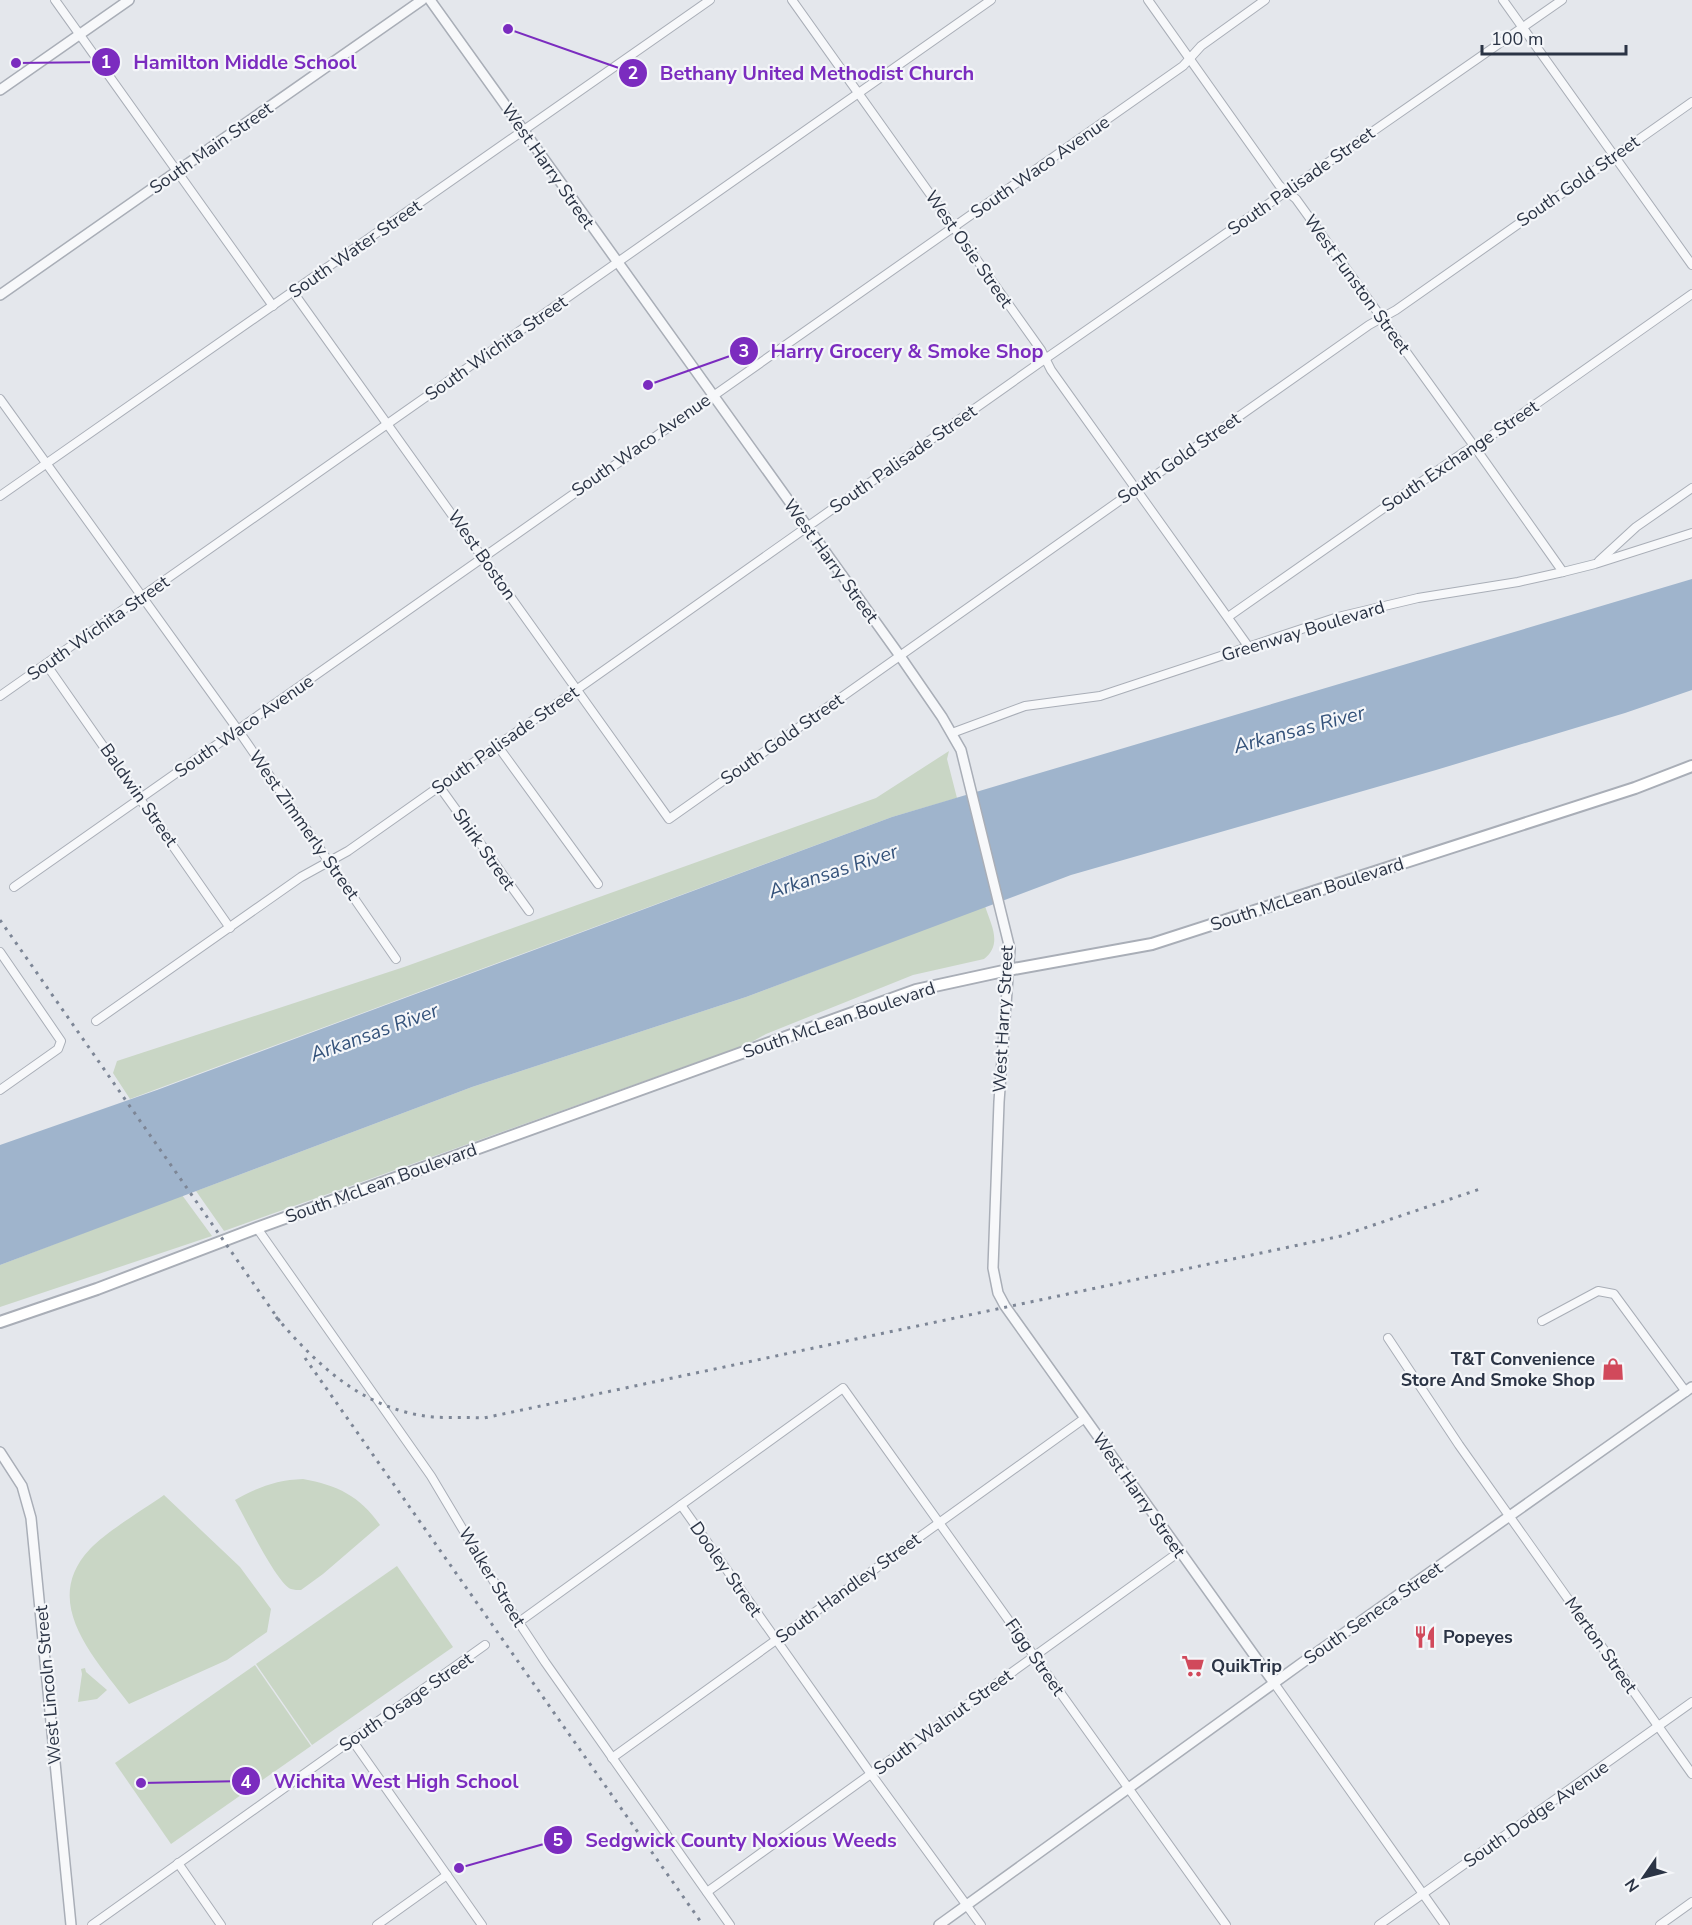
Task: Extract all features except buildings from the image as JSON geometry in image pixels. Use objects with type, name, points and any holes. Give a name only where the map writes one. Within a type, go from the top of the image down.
[{"type":"main road","name":"South McLean Boulevard","points":[[0,1322],[97,1289],[257,1228],[916,990],[1008,970],[1152,944],[1606,797],[1692,766]]},
{"type":"street","points":[[55,0],[273,306]]},
{"type":"street","points":[[0,90],[129,0]]},
{"type":"street","name":"South Main Street","points":[[0,295],[422,0]]},
{"type":"street","name":"West Harry Street","points":[[430,0],[900,656],[961,750],[1010,949],[999,1102],[993,1268],[998,1293],[1445,1925]]},
{"type":"street","name":"South Water Street","points":[[0,496],[710,0]]},
{"type":"street","name":"West Osie Street","points":[[792,0],[1248,646]]},
{"type":"street","name":"South Wichita Street","points":[[0,696],[991,0]]},
{"type":"street","name":"West Funston Street","points":[[1148,0],[1279,185],[1296,199],[1563,572]]},
{"type":"street","name":"South Waco Avenue","points":[[14,887],[1183,66],[1201,46],[1265,0]]},
{"type":"street","points":[[1503,0],[1692,265]]},
{"type":"street","name":"South Palisade Street","points":[[96,1021],[301,878],[348,851],[1045,359],[1562,0]]},
{"type":"street","name":"South Gold Street","points":[[669,819],[1135,488],[1396,310],[1692,102]]},
{"type":"street","name":"West Boston","points":[[293,292],[669,819]]},
{"type":"street","name":"South Exchange Street","points":[[1228,617],[1692,294]]},
{"type":"street","name":"West Zimmerly Street","points":[[0,399],[238,730],[396,959]]},
{"type":"street","points":[[1595,564],[1636,527],[1692,488]]},
{"type":"street","name":"Greenway Boulevard","points":[[952,733],[1025,706],[1100,696],[1338,617],[1418,598],[1518,582],[1563,572],[1692,533]]},
{"type":"street","name":"Baldwin Street","points":[[46,664],[230,928]]},
{"type":"street","points":[[497,745],[598,884]]},
{"type":"street","name":"Shirk Street","points":[[440,786],[529,911]]},
{"type":"street","points":[[0,952],[61,1041],[58,1050],[0,1090]]},
{"type":"street","name":"Walker Street","points":[[257,1228],[430,1476],[519,1622],[730,1925]]},
{"type":"street","points":[[1542,1321],[1598,1291],[1608,1291],[1614,1294],[1689,1389]]},
{"type":"street","name":"Merton Street","points":[[1388,1338],[1459,1445],[1692,1774]]},
{"type":"street","name":"Figg Street","points":[[681,1505],[843,1388],[1226,1925]]},
{"type":"street","name":"South Seneca Street","points":[[939,1925],[1274,1683],[1689,1389]]},
{"type":"street","name":"South Handley Street","points":[[612,1758],[1085,1418]]},
{"type":"street","name":"West Lincoln Street","points":[[0,1452],[22,1486],[32,1518],[71,1925]]},
{"type":"street","points":[[519,1622],[681,1505]]},
{"type":"street","name":"Dooley Street","points":[[681,1505],[981,1925]]},
{"type":"street","name":"South Walnut Street","points":[[707,1892],[1179,1552]]},
{"type":"street","name":"South Osage Street","points":[[92,1925],[485,1645]]},
{"type":"street","name":"South Dodge Avenue","points":[[1379,1925],[1692,1702]]},
{"type":"street","points":[[352,1740],[482,1925]]},
{"type":"street","points":[[177,1863],[221,1925]]},
{"type":"street","points":[[377,1925],[447,1875]]},
{"type":"street","points":[[1660,1925],[1692,1902]]},
{"type":"green space","points":[[949,751],[947,759],[957,798],[892,817],[130,1099],[113,1073],[117,1061],[404,967],[876,798]]},
{"type":"green space","points":[[985,906],[994,941],[990,953],[984,959],[913,975],[766,1034],[748,1044],[224,1231],[196,1191],[472,1087],[746,997]]},
{"type":"green space","points":[[182,1195],[212,1236],[0,1307],[0,1265]]},
{"type":"green space","points":[[303,1479],[347,1493],[364,1506],[380,1525],[323,1574],[301,1590],[296,1590],[285,1584],[278,1575],[261,1549],[235,1500],[268,1485]]},
{"type":"green space","points":[[164,1495],[240,1567],[271,1609],[267,1632],[227,1660],[129,1704],[102,1668],[78,1630],[71,1610],[70,1590],[76,1569],[90,1549],[115,1528]]},
{"type":"green space","points":[[397,1566],[453,1647],[312,1745],[256,1664]]},
{"type":"green space","points":[[255,1665],[311,1746],[171,1844],[115,1763]]},
{"type":"green space","points":[[85,1668],[86,1672],[107,1690],[97,1699],[78,1702],[81,1669]]},
{"type":"water","name":"Arkansas River","points":[[1692,579],[1692,690],[1625,713],[1436,770],[1071,875],[746,997],[472,1087],[0,1265],[0,1145],[157,1090],[892,817]]},
{"type":"railway","points":[[0,920],[281,1323]]},
{"type":"railway","points":[[276,1317],[326,1369],[364,1395],[408,1413],[433,1417],[484,1418],[1341,1236],[1483,1188]]},
{"type":"railway","points":[[305,1358],[703,1925]]},
{"type":"place","name":"Bethany United Methodist Church","points":[[508,29]]},
{"type":"place","name":"Hamilton Middle School","points":[[16,63]]},
{"type":"place","name":"Harry Grocery & Smoke Shop","points":[[648,385]]},
{"type":"place","name":"T&T Convenience Store And Smoke Shop","points":[[1613,1369]]},
{"type":"place","name":"Popeyes","points":[[1425,1637]]},
{"type":"place","name":"QuikTrip","points":[[1193,1666]]},
{"type":"place","name":"Wichita West High School","points":[[141,1783]]},
{"type":"place","name":"Sedgwick County Noxious Weeds","points":[[459,1868]]}]
